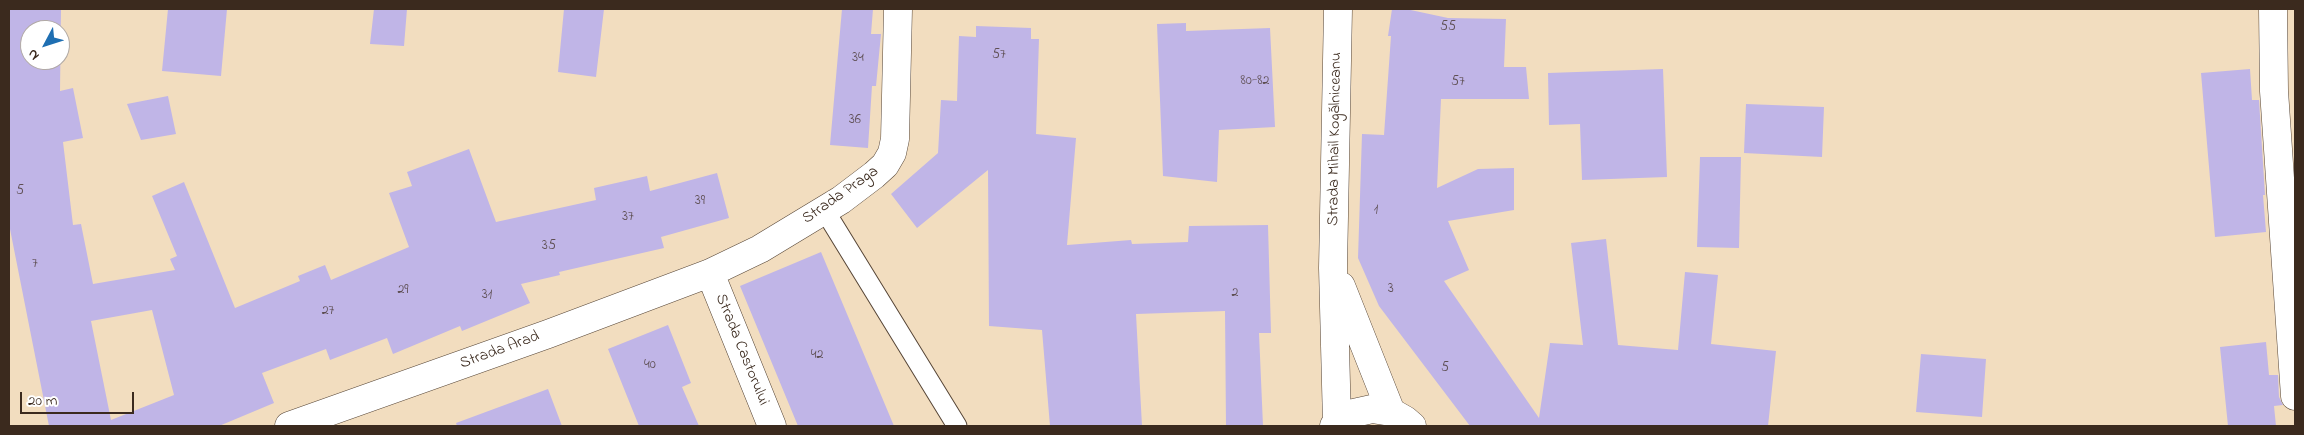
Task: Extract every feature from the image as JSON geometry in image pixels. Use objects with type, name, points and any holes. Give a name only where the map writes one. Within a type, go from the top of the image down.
[{"type":"street","name":"Strada Praga","points":[[710,273],[760,249],[825,211],[885,165],[892,153],[895,139],[898,9]]},
{"type":"street","name":"Strada Mihail Kogălniceanu","points":[[1336,424],[1334,268],[1338,9]]},
{"type":"street","points":[[2273,9],[2274,91],[2295,396]]},
{"type":"street","name":"Strada Mihail Kogălniceanu","points":[[1334,268],[1401,419]]},
{"type":"street","name":"Strada Arad","points":[[288,426],[539,337],[710,273]]},
{"type":"street","name":"Strada Castorului","points":[[710,273],[772,426]]},
{"type":"street","points":[[1336,424],[1354,413],[1372,409],[1401,419]]},
{"type":"lane","points":[[825,211],[957,426]]},
{"type":"building","points":[[9,9],[61,9],[61,20],[20,20],[20,70],[60,70],[60,91],[73,88],[83,138],[63,142],[73,225],[81,224],[93,284],[175,270],[170,259],[177,256],[152,196],[184,182],[235,308],[300,281],[298,276],[325,265],[331,280],[409,247],[389,193],[412,186],[407,172],[469,149],[496,222],[596,200],[594,188],[647,176],[650,191],[717,173],[729,218],[661,237],[664,248],[559,272],[560,275],[521,284],[530,303],[462,331],[460,326],[393,354],[387,338],[330,360],[326,349],[262,373],[274,403],[219,426],[49,426],[9,224]],"holes":[[[152,310],[174,395],[111,420],[91,321]]]},
{"type":"building","points":[[168,9],[227,9],[221,76],[162,71]]},
{"type":"building","points":[[374,9],[407,9],[404,46],[370,44]]},
{"type":"building","points":[[564,9],[604,9],[596,77],[558,72]]},
{"type":"building","points":[[842,9],[873,9],[871,34],[881,34],[876,86],[872,86],[868,148],[830,145]]},
{"type":"building","points":[[1392,9],[1406,9],[1448,18],[1506,19],[1504,67],[1526,67],[1529,99],[1441,99],[1437,188],[1478,169],[1514,168],[1514,210],[1448,221],[1469,270],[1444,281],[1539,418],[1550,343],[1583,345],[1571,243],[1606,239],[1618,345],[1678,350],[1685,272],[1718,275],[1711,344],[1776,351],[1768,426],[1470,426],[1379,306],[1358,258],[1362,134],[1384,135],[1391,36],[1388,36]]},
{"type":"building","points":[[1186,23],[1186,31],[1270,28],[1275,127],[1219,130],[1217,182],[1163,176],[1157,24]]},
{"type":"building","points":[[976,26],[1031,28],[1031,39],[1039,39],[1036,134],[1076,138],[1067,245],[1131,240],[1132,244],[1188,242],[1189,226],[1268,225],[1271,333],[1259,333],[1263,426],[1226,426],[1225,311],[1136,314],[1142,426],[1050,426],[1042,330],[989,326],[988,170],[917,228],[891,194],[938,153],[941,100],[957,101],[959,36],[976,37]]},
{"type":"building","points":[[1663,69],[1667,177],[1582,180],[1580,124],[1549,125],[1548,73]]},
{"type":"building","points":[[2250,69],[2252,100],[2259,100],[2266,232],[2215,237],[2201,73]]},
{"type":"building","points":[[168,96],[176,134],[141,140],[127,104]]},
{"type":"building","points":[[1746,104],[1824,107],[1822,157],[1744,153]]},
{"type":"building","points":[[1700,157],[1741,157],[1739,248],[1697,247]]},
{"type":"building","points":[[821,252],[894,426],[798,426],[740,286]]},
{"type":"building","points":[[668,325],[691,383],[682,387],[699,426],[639,426],[608,349]]},
{"type":"building","points":[[2266,342],[2269,375],[2278,375],[2279,397],[2283,405],[2274,406],[2276,426],[2228,426],[2220,347]]},
{"type":"building","points":[[1921,354],[1986,359],[1982,417],[1916,412]]},
{"type":"building","points":[[548,389],[562,426],[457,426],[456,423]]}]
